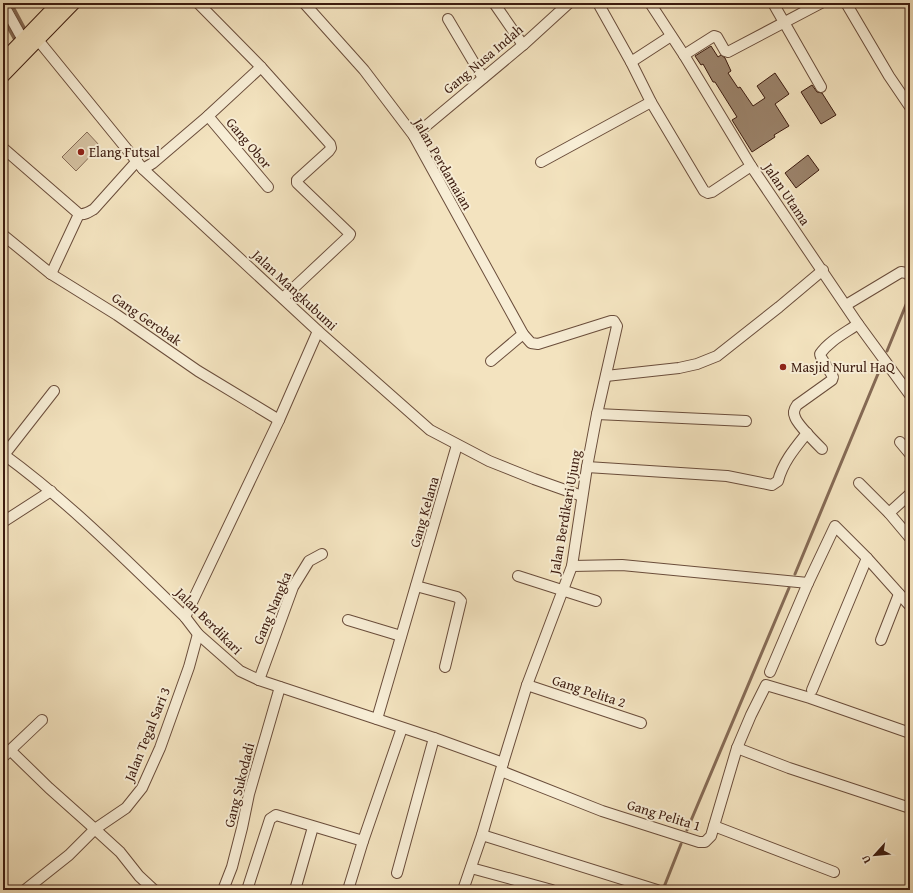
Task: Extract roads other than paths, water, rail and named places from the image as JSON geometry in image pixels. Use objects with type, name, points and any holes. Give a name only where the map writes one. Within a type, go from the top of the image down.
[{"type":"main road","points":[[3,60],[58,3]]},
{"type":"main road","points":[[3,76],[74,3]]},
{"type":"street","points":[[198,3],[261,67],[330,144],[331,148],[329,151],[297,180],[296,183],[350,234],[283,298]]},
{"type":"street","name":"Jalan Perdamaian","points":[[304,3],[364,70],[414,136],[523,334]]},
{"type":"street","points":[[494,3],[522,46]]},
{"type":"street","name":"Gang Nusa Indah","points":[[414,136],[522,46],[569,3]]},
{"type":"street","points":[[598,3],[631,62],[651,102],[704,192],[712,192],[751,166]]},
{"type":"street","name":"Jalan Utama","points":[[650,3],[670,36],[684,55],[751,166],[823,270],[858,324],[910,395]]},
{"type":"street","points":[[773,3],[821,87]]},
{"type":"street","points":[[684,55],[714,36],[717,37],[725,52],[728,52],[821,3]]},
{"type":"street","points":[[846,3],[889,76],[910,107]]},
{"type":"street","points":[[3,4],[23,40]]},
{"type":"street","points":[[448,19],[483,78]]},
{"type":"street","points":[[631,62],[670,36]]},
{"type":"street","name":"Jalan Mangkubumi","points":[[38,40],[140,165],[318,331],[430,430],[457,445],[502,466],[582,496]]},
{"type":"street","points":[[3,148],[79,214],[88,213],[140,165],[153,163],[208,116],[261,67]]},
{"type":"street","points":[[541,162],[651,102]]},
{"type":"street","name":"Gang Obor","points":[[208,116],[268,187]]},
{"type":"street","points":[[51,274],[79,214]]},
{"type":"street","name":"Gang Gerobak","points":[[3,235],[51,274],[117,315],[198,371],[279,420]]},
{"type":"street","points":[[606,376],[679,368],[697,364],[717,356],[823,270]]},
{"type":"street","points":[[846,305],[901,272],[910,276]]},
{"type":"street","name":"Jalan Berdikari Ujung","points":[[463,890],[482,835],[527,685],[572,566],[587,467],[597,414],[617,326],[614,321],[604,323],[538,344],[531,343],[523,334]]},
{"type":"street","points":[[822,449],[794,417],[795,408],[832,380],[833,377],[820,357],[820,354],[838,338],[858,324]]},
{"type":"street","points":[[185,617],[279,420],[318,331]]},
{"type":"street","points":[[491,361],[523,334]]},
{"type":"street","points":[[4,454],[54,391]]},
{"type":"street","points":[[597,414],[746,421]]},
{"type":"street","points":[[587,467],[727,476],[772,485],[778,481],[786,460],[807,433]]},
{"type":"street","points":[[900,442],[910,454]]},
{"type":"street","name":"Gang Kelana","points":[[377,719],[457,445]]},
{"type":"street","name":"Jalan Berdikari","points":[[4,454],[51,491],[90,525],[185,617],[198,634],[240,672],[259,680],[434,738],[502,767]]},
{"type":"street","points":[[859,483],[910,538]]},
{"type":"street","points":[[3,522],[51,491]]},
{"type":"street","points":[[888,513],[910,494]]},
{"type":"street","points":[[770,672],[808,583],[835,526],[868,558],[910,606]]},
{"type":"street","name":"Gang Nangka","points":[[259,680],[293,587],[309,561],[322,554]]},
{"type":"street","points":[[812,690],[868,558]]},
{"type":"street","points":[[572,566],[622,565],[808,583]]},
{"type":"street","points":[[518,576],[596,601]]},
{"type":"street","points":[[416,586],[457,597],[461,601],[445,667]]},
{"type":"street","points":[[881,640],[899,594]]},
{"type":"street","points":[[348,620],[401,636]]},
{"type":"street","name":"Jalan Tegal Sari 3","points":[[25,890],[69,855],[95,829],[126,808],[142,788],[160,748],[189,667],[198,634]]},
{"type":"street","name":"Gang Pelita 2","points":[[527,685],[641,723]]},
{"type":"street","name":"Gang Pelita 1","points":[[502,767],[602,811],[699,842],[705,842],[709,840],[714,826],[737,748],[766,685],[810,698],[910,733]]},
{"type":"street","name":"Gang Sukodadi","points":[[223,890],[232,867],[249,794],[280,687]]},
{"type":"street","points":[[42,720],[7,754],[49,788],[120,852],[139,876],[154,890]]},
{"type":"street","points":[[348,890],[362,841],[402,728]]},
{"type":"street","points":[[397,873],[434,738]]},
{"type":"street","points":[[737,748],[789,768],[910,808]]},
{"type":"street","points":[[247,890],[271,817],[276,815],[362,841]]},
{"type":"street","points":[[295,890],[313,826]]},
{"type":"street","points":[[714,826],[834,872]]},
{"type":"street","points":[[482,835],[657,890]]},
{"type":"street","points":[[471,868],[552,890]]},
{"type":"waterway","points":[[11,3],[26,31]]},
{"type":"waterway","points":[[3,18],[16,42]]},
{"type":"waterway","points":[[887,351],[910,295]]},
{"type":"waterway","points":[[795,574],[880,369]]},
{"type":"waterway","points":[[687,830],[789,588]]},
{"type":"waterway","points":[[664,887],[681,844]]},
{"type":"place","name":"Elang Futsal","points":[[81,152]]},
{"type":"place","name":"Masjid Nurul HaQ","points":[[783,367]]}]
